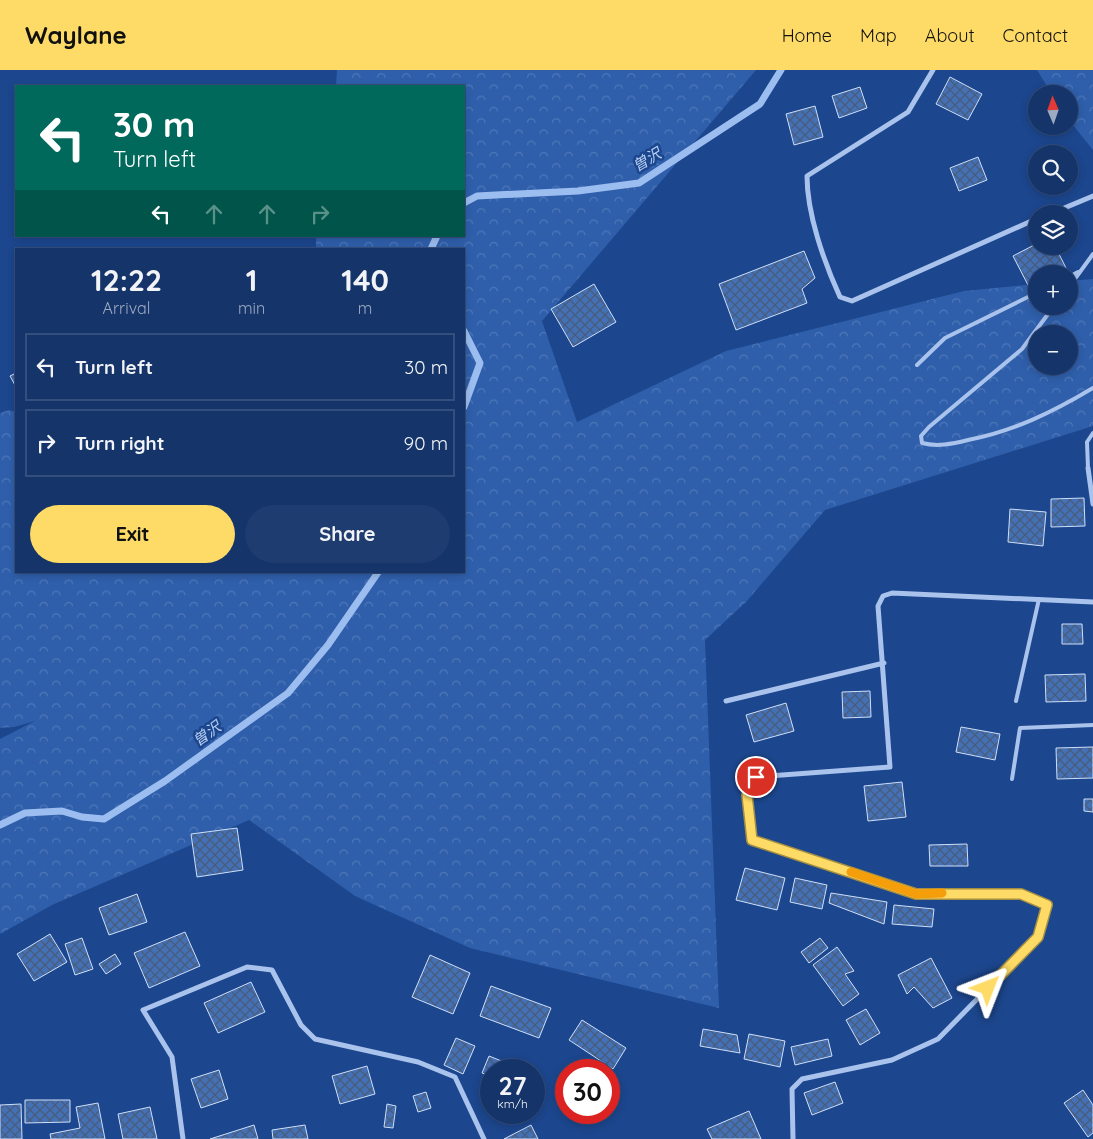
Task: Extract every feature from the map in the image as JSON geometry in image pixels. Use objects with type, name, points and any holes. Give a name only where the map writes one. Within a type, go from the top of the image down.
[{"type":"street","points":[[933,70],[908,112],[807,176],[807,197],[832,278],[840,297],[852,301],[1028,223]]},
{"type":"street","points":[[1072,205],[1093,196]]},
{"type":"street","points":[[1088,468],[1093,504]]},
{"type":"street","points":[[793,1139],[792,1089],[802,1079],[892,1060],[938,1039],[1038,937],[1047,905],[1021,894],[916,894],[752,840],[747,795],[756,777],[890,767],[884,663],[878,606],[882,596],[892,593],[1093,602]]},
{"type":"street","points":[[726,701],[884,663]]},
{"type":"street","points":[[183,1139],[172,1057],[143,1010],[247,967],[272,970],[301,1024],[315,1039],[418,1062],[455,1077],[484,1139]]},
{"type":"lane","points":[[1078,274],[1093,254]]},
{"type":"lane","points":[[917,365],[945,338],[1028,297]]},
{"type":"lane","points":[[1047,315],[1022,349],[929,427],[921,436],[922,443],[947,445],[999,434],[1048,414],[1093,388]]},
{"type":"lane","points":[[1088,468],[1087,442],[1093,434]]},
{"type":"lane","points":[[1016,701],[1039,600]]},
{"type":"lane","points":[[1012,779],[1020,728],[1093,725]]},
{"type":"green space","points":[[337,70],[756,70],[542,321],[577,422],[726,351],[964,291],[1028,285],[1028,315],[1078,315],[1078,280],[1093,279],[1093,426],[825,510],[746,602],[705,640],[719,1008],[470,948],[355,896],[249,820],[52,905],[0,934],[0,739],[35,721],[14,727],[0,728],[0,413],[9,410],[15,412],[15,573],[465,573],[465,248],[316,248],[316,237],[465,237],[465,85],[336,85]]},
{"type":"green space","points":[[1037,70],[1093,70],[1093,150],[1078,131],[1078,85],[1046,85]]},
{"type":"building","points":[[950,77],[982,94],[968,120],[936,104]]},
{"type":"building","points":[[860,87],[867,108],[839,118],[832,96]]},
{"type":"building","points":[[815,106],[823,137],[794,145],[786,114]]},
{"type":"building","points":[[978,157],[987,180],[959,191],[950,168]]},
{"type":"building","points":[[1028,248],[1028,255],[1060,255],[1064,265],[1028,265],[1028,285],[1013,256]]},
{"type":"building","points":[[804,251],[815,278],[802,289],[807,303],[736,330],[719,284]]},
{"type":"building","points":[[594,284],[616,322],[573,347],[551,309]]},
{"type":"building","points":[[15,374],[15,385],[10,376]]},
{"type":"building","points":[[1084,498],[1085,526],[1051,527],[1051,499]]},
{"type":"building","points":[[1010,509],[1046,512],[1043,546],[1008,542]]},
{"type":"building","points":[[1062,624],[1082,624],[1083,644],[1062,644]]},
{"type":"building","points":[[1085,674],[1086,701],[1046,702],[1045,675]]},
{"type":"building","points":[[870,691],[871,717],[843,718],[842,692]]},
{"type":"building","points":[[786,703],[794,731],[754,742],[746,715]]},
{"type":"building","points":[[961,727],[1000,734],[995,760],[956,752]]},
{"type":"building","points":[[1093,747],[1093,778],[1057,779],[1056,748]]},
{"type":"building","points":[[902,782],[906,817],[868,821],[864,786]]},
{"type":"building","points":[[1084,799],[1093,799],[1093,812],[1084,811]]},
{"type":"building","points":[[237,828],[243,870],[197,877],[191,834]]},
{"type":"building","points":[[967,844],[968,866],[930,866],[929,845]]},
{"type":"building","points":[[745,868],[785,878],[777,910],[736,900]]},
{"type":"building","points":[[795,878],[827,885],[822,909],[790,902]]},
{"type":"building","points":[[831,893],[887,902],[884,924],[829,903]]},
{"type":"building","points":[[137,894],[147,922],[109,935],[99,908]]},
{"type":"building","points":[[894,905],[934,909],[932,927],[892,924]]},
{"type":"building","points":[[185,932],[200,966],[149,988],[134,953]]},
{"type":"building","points":[[50,934],[67,962],[34,981],[17,954]]},
{"type":"building","points":[[82,938],[93,969],[75,975],[65,944]]},
{"type":"building","points":[[820,938],[828,948],[809,963],[801,952]]},
{"type":"building","points":[[837,947],[854,971],[845,974],[859,994],[843,1006],[813,965]]},
{"type":"building","points":[[115,954],[121,964],[106,974],[99,964]]},
{"type":"building","points":[[430,955],[470,973],[453,1014],[412,997]]},
{"type":"building","points":[[931,958],[952,998],[933,1008],[914,987],[907,994],[898,975]]},
{"type":"building","points":[[251,982],[265,1012],[218,1033],[204,1003]]},
{"type":"building","points":[[491,986],[551,1008],[539,1038],[480,1016]]},
{"type":"building","points":[[866,1009],[880,1033],[860,1045],[846,1020]]},
{"type":"building","points":[[582,1020],[626,1048],[619,1059],[598,1059],[569,1040]]},
{"type":"building","points":[[703,1029],[737,1035],[740,1053],[700,1046]]},
{"type":"building","points":[[749,1034],[785,1041],[780,1067],[744,1059]]},
{"type":"building","points":[[456,1038],[475,1046],[463,1074],[444,1065]]},
{"type":"building","points":[[828,1039],[832,1056],[795,1065],[791,1047]]},
{"type":"building","points":[[367,1066],[375,1094],[340,1104],[332,1076]]},
{"type":"building","points":[[219,1070],[228,1099],[201,1108],[191,1079]]},
{"type":"building","points":[[835,1082],[843,1103],[812,1115],[804,1093]]},
{"type":"building","points":[[1083,1090],[1093,1105],[1093,1133],[1088,1137],[1064,1103]]},
{"type":"building","points":[[426,1092],[431,1108],[418,1112],[413,1096]]},
{"type":"building","points":[[25,1100],[70,1100],[70,1122],[25,1123]]},
{"type":"building","points":[[98,1103],[105,1139],[51,1139],[50,1134],[80,1128],[76,1107]]},
{"type":"building","points":[[21,1104],[22,1139],[0,1139],[0,1105]]},
{"type":"building","points":[[387,1104],[396,1106],[393,1128],[384,1127]]},
{"type":"building","points":[[150,1107],[157,1139],[123,1139],[118,1114]]},
{"type":"building","points":[[749,1111],[761,1139],[712,1139],[707,1129]]},
{"type":"building","points":[[254,1125],[258,1139],[210,1139]]},
{"type":"building","points":[[305,1125],[308,1139],[273,1139],[272,1130]]},
{"type":"building","points":[[531,1125],[538,1139],[504,1139]]},
{"type":"waterway","name":"曽沢","points":[[465,202],[477,196],[578,191],[639,183],[760,104],[781,70]]},
{"type":"waterway","name":"曽沢","points":[[431,248],[437,237]]},
{"type":"waterway","name":"曽沢","points":[[465,333],[480,363],[465,404]]},
{"type":"waterway","name":"曽沢","points":[[0,825],[25,813],[62,811],[82,817],[104,819],[165,781],[288,693],[328,645],[378,573]]},
{"type":"slow traffic","points":[[851,872],[916,894],[942,893]]},
{"type":"route","points":[[756,777],[747,795],[752,840],[916,894],[1021,894],[1047,905],[1038,937],[988,988]]}]
